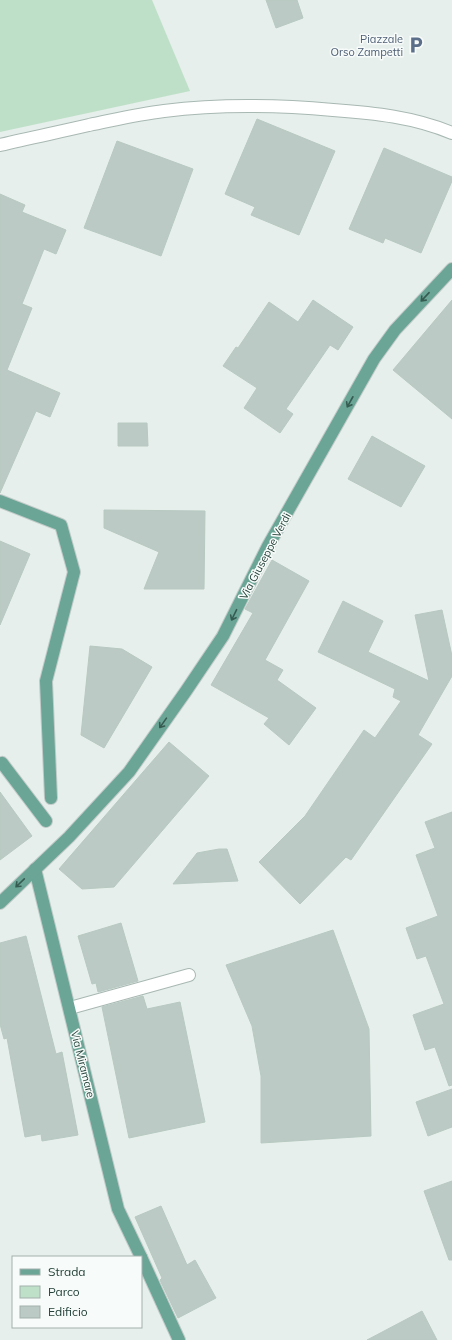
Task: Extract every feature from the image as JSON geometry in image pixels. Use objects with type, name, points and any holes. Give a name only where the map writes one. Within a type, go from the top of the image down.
[{"type":"main road","name":"Via Giuseppe Verdi","points":[[0,903],[69,837],[129,772],[223,636],[268,546],[374,359],[395,330],[452,269]]},
{"type":"main road","points":[[0,501],[61,525],[74,572],[46,681],[51,798]]},
{"type":"main road","points":[[0,764],[2,763],[46,821]]},
{"type":"main road","name":"Via Miramare","points":[[35,869],[118,1209],[141,1256]]},
{"type":"main road","name":"Via Miramare","points":[[142,1259],[180,1340]]},
{"type":"street","points":[[0,145],[149,113],[194,108],[232,106],[292,106],[375,113],[415,121],[452,133]]},
{"type":"street","points":[[70,1008],[189,975]]},
{"type":"green space","points":[[0,0],[152,0],[190,91],[0,132]]},
{"type":"building","points":[[266,0],[297,0],[303,18],[276,28]]},
{"type":"building","points":[[257,119],[335,151],[299,235],[251,215],[255,207],[225,194]]},
{"type":"building","points":[[117,141],[193,169],[161,256],[84,228]]},
{"type":"building","points":[[384,148],[452,177],[452,181],[421,253],[385,238],[383,243],[349,229]]},
{"type":"building","points":[[0,194],[25,205],[22,212],[66,230],[56,254],[44,249],[22,304],[32,308],[7,370],[60,393],[50,417],[36,411],[0,493]]},
{"type":"building","points":[[313,300],[353,327],[338,350],[330,345],[286,409],[293,414],[280,433],[244,408],[257,388],[223,366],[236,347],[238,348],[269,302],[298,322]]},
{"type":"building","points":[[452,300],[452,419],[393,370]]},
{"type":"building","points":[[118,423],[147,423],[148,446],[118,446]]},
{"type":"building","points":[[372,436],[425,466],[401,507],[348,479]]},
{"type":"building","points":[[104,510],[205,511],[204,589],[144,589],[159,552],[104,528]]},
{"type":"building","points":[[0,541],[30,554],[0,625]]},
{"type":"building","points":[[272,560],[309,581],[265,660],[283,670],[277,680],[316,708],[289,745],[264,724],[269,718],[211,685],[253,613],[245,609]]},
{"type":"building","points":[[343,601],[383,621],[368,652],[429,681],[415,615],[442,610],[452,656],[452,676],[418,735],[432,744],[351,860],[346,857],[300,904],[259,862],[305,816],[364,730],[375,738],[401,701],[393,697],[395,689],[318,652]]},
{"type":"building","points":[[90,646],[122,649],[152,667],[104,748],[81,735]]},
{"type":"building","points":[[169,742],[209,776],[114,887],[82,889],[59,869]]},
{"type":"building","points":[[0,792],[32,836],[0,860]]},
{"type":"building","points":[[452,812],[452,1085],[449,1086],[435,1047],[425,1050],[413,1015],[444,1004],[426,956],[417,959],[406,928],[438,916],[416,855],[435,848],[425,822]]},
{"type":"building","points":[[227,849],[238,881],[173,884],[197,853]]},
{"type":"building","points":[[121,923],[138,981],[98,992],[96,983],[92,984],[78,936]]},
{"type":"building","points":[[333,930],[369,1029],[371,1136],[261,1143],[261,1076],[252,1026],[226,965]]},
{"type":"building","points":[[26,936],[56,1054],[62,1052],[78,1135],[42,1141],[41,1134],[25,1137],[7,1038],[4,1039],[0,1024],[0,943]]},
{"type":"building","points":[[143,996],[147,1009],[180,1002],[205,1122],[129,1138],[102,1007]]},
{"type":"building","points":[[452,1089],[452,1127],[428,1136],[416,1102]]},
{"type":"building","points":[[452,1181],[452,1260],[449,1260],[424,1191]]},
{"type":"building","points":[[161,1206],[187,1265],[195,1260],[216,1298],[178,1318],[160,1280],[162,1278],[135,1217]]},
{"type":"building","points":[[422,1311],[437,1340],[367,1340]]},
{"type":"place","name":"Piazzale Orso Zampetti","points":[[416,45]]}]
